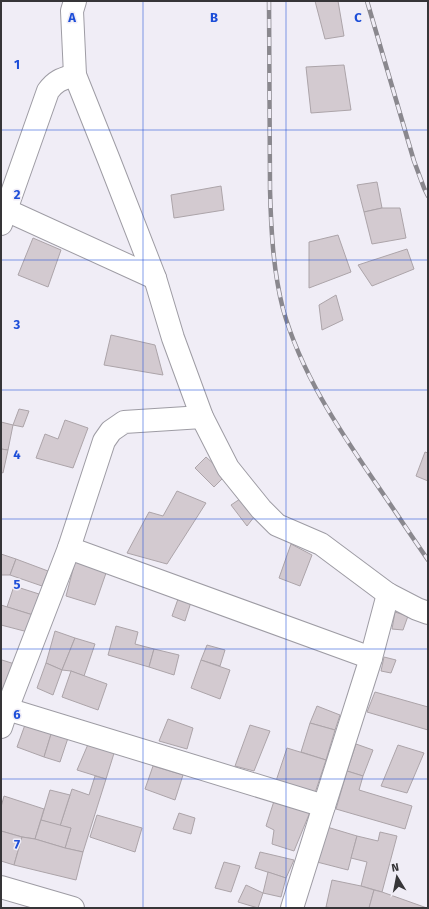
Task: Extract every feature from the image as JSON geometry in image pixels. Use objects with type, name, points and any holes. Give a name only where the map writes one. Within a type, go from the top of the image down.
[{"type":"street","points":[[75,1],[72,11],[75,75],[155,278],[173,338],[202,417],[228,468],[261,509],[278,525],[321,544],[388,594],[428,613]]},
{"type":"street","points":[[75,75],[61,79],[53,84],[48,91],[4,217],[155,278]]},
{"type":"street","points":[[202,417],[124,422],[111,431],[104,441],[69,548],[4,718],[324,806]]},
{"type":"street","points":[[69,548],[371,658]]},
{"type":"street","points":[[292,908],[371,658],[388,594]]},
{"type":"street","points":[[1,887],[73,908]]},
{"type":"building","points":[[315,1],[338,1],[344,36],[325,39]]},
{"type":"building","points":[[344,65],[351,110],[311,113],[306,67]]},
{"type":"building","points":[[377,182],[382,208],[364,212],[357,185]]},
{"type":"building","points":[[221,186],[224,210],[174,218],[171,195]]},
{"type":"building","points":[[382,208],[400,208],[406,238],[372,244],[364,212]]},
{"type":"building","points":[[338,235],[351,272],[309,288],[309,242]]},
{"type":"building","points":[[33,238],[61,250],[48,287],[18,275]]},
{"type":"building","points":[[407,249],[414,269],[372,286],[358,265]]},
{"type":"building","points":[[336,295],[343,320],[322,330],[319,305]]},
{"type":"building","points":[[111,335],[155,345],[163,375],[104,365]]},
{"type":"building","points":[[19,409],[29,411],[23,427],[13,425]]},
{"type":"building","points":[[65,420],[88,428],[73,468],[36,458],[45,434],[58,439]]},
{"type":"building","points":[[1,422],[13,425],[8,450],[1,449]]},
{"type":"building","points":[[1,449],[8,450],[3,473],[1,472]]},
{"type":"building","points":[[425,452],[428,453],[428,481],[416,476]]},
{"type":"building","points":[[206,457],[226,475],[214,487],[195,468]]},
{"type":"building","points":[[177,491],[206,503],[167,564],[127,553],[149,512],[163,516]]},
{"type":"building","points":[[243,497],[258,512],[247,526],[231,505]]},
{"type":"building","points":[[291,544],[312,555],[300,586],[279,578]]},
{"type":"building","points":[[1,554],[16,559],[10,575],[1,575]]},
{"type":"building","points":[[16,559],[48,571],[42,586],[10,575]]},
{"type":"building","points":[[75,562],[106,573],[95,605],[66,596]]},
{"type":"building","points":[[14,586],[39,594],[33,615],[7,607]]},
{"type":"building","points":[[178,599],[191,602],[185,621],[172,616]]},
{"type":"building","points":[[1,605],[33,615],[28,632],[1,625]]},
{"type":"building","points":[[395,612],[408,616],[403,630],[392,629]]},
{"type":"building","points":[[116,626],[138,632],[135,644],[154,649],[149,667],[108,655]]},
{"type":"building","points":[[55,631],[75,638],[62,670],[46,663]]},
{"type":"building","points":[[75,638],[95,644],[84,676],[71,671],[62,670]]},
{"type":"building","points":[[207,645],[225,650],[220,666],[201,660]]},
{"type":"building","points":[[154,649],[179,655],[174,675],[149,667]]},
{"type":"building","points":[[384,657],[396,660],[391,673],[381,671]]},
{"type":"building","points":[[2,660],[21,666],[11,695],[1,691]]},
{"type":"building","points":[[201,660],[230,670],[220,699],[191,688]]},
{"type":"building","points":[[46,663],[62,670],[53,695],[37,688]]},
{"type":"building","points":[[71,671],[107,684],[98,710],[62,697]]},
{"type":"building","points":[[375,692],[428,707],[428,730],[367,712]]},
{"type":"building","points":[[317,706],[340,715],[335,730],[310,723]]},
{"type":"building","points":[[168,719],[193,728],[187,749],[159,741]]},
{"type":"building","points":[[26,722],[52,731],[44,757],[17,747]]},
{"type":"building","points":[[310,723],[335,730],[326,760],[301,752]]},
{"type":"building","points":[[250,725],[270,731],[254,771],[235,766]]},
{"type":"building","points":[[52,731],[69,735],[60,762],[44,757]]},
{"type":"building","points":[[89,742],[115,750],[106,779],[77,770]]},
{"type":"building","points":[[356,744],[373,750],[363,776],[347,771]]},
{"type":"building","points":[[398,745],[424,753],[407,793],[381,786]]},
{"type":"building","points":[[287,748],[326,760],[315,793],[276,781]]},
{"type":"building","points":[[153,766],[183,775],[175,800],[145,789]]},
{"type":"building","points":[[347,771],[363,776],[359,790],[412,806],[405,829],[336,809]]},
{"type":"building","points":[[95,776],[106,779],[83,852],[65,848],[71,828],[60,826],[72,789],[89,795]]},
{"type":"building","points":[[50,790],[70,795],[60,826],[41,820]]},
{"type":"building","points":[[4,796],[44,809],[35,839],[1,831],[1,807]]},
{"type":"building","points":[[274,801],[310,812],[294,851],[272,844],[274,830],[266,826]]},
{"type":"building","points":[[179,813],[195,818],[191,834],[173,829]]},
{"type":"building","points":[[97,815],[142,828],[135,852],[90,837]]},
{"type":"building","points":[[41,820],[71,828],[65,848],[35,839]]},
{"type":"building","points":[[327,827],[357,836],[348,870],[317,862]]},
{"type":"building","points":[[1,831],[22,837],[14,865],[1,861]]},
{"type":"building","points":[[380,832],[397,836],[382,892],[361,886],[367,862],[351,858],[357,836],[378,841]]},
{"type":"building","points":[[22,837],[83,852],[76,880],[14,865]]},
{"type":"building","points":[[260,852],[294,860],[286,878],[255,868]]},
{"type":"building","points":[[224,862],[240,866],[231,892],[215,888]]},
{"type":"building","points":[[268,872],[286,878],[281,897],[263,893]]},
{"type":"building","points":[[332,880],[374,890],[369,908],[326,907]]},
{"type":"building","points":[[246,885],[263,893],[258,908],[238,902]]},
{"type":"building","points":[[374,890],[382,892],[427,908],[369,908]]},
{"type":"railway","points":[[269,1],[271,219],[273,249],[283,309],[291,333],[310,378],[334,420],[428,560]]},
{"type":"railway","points":[[367,1],[414,161],[428,196]]}]
